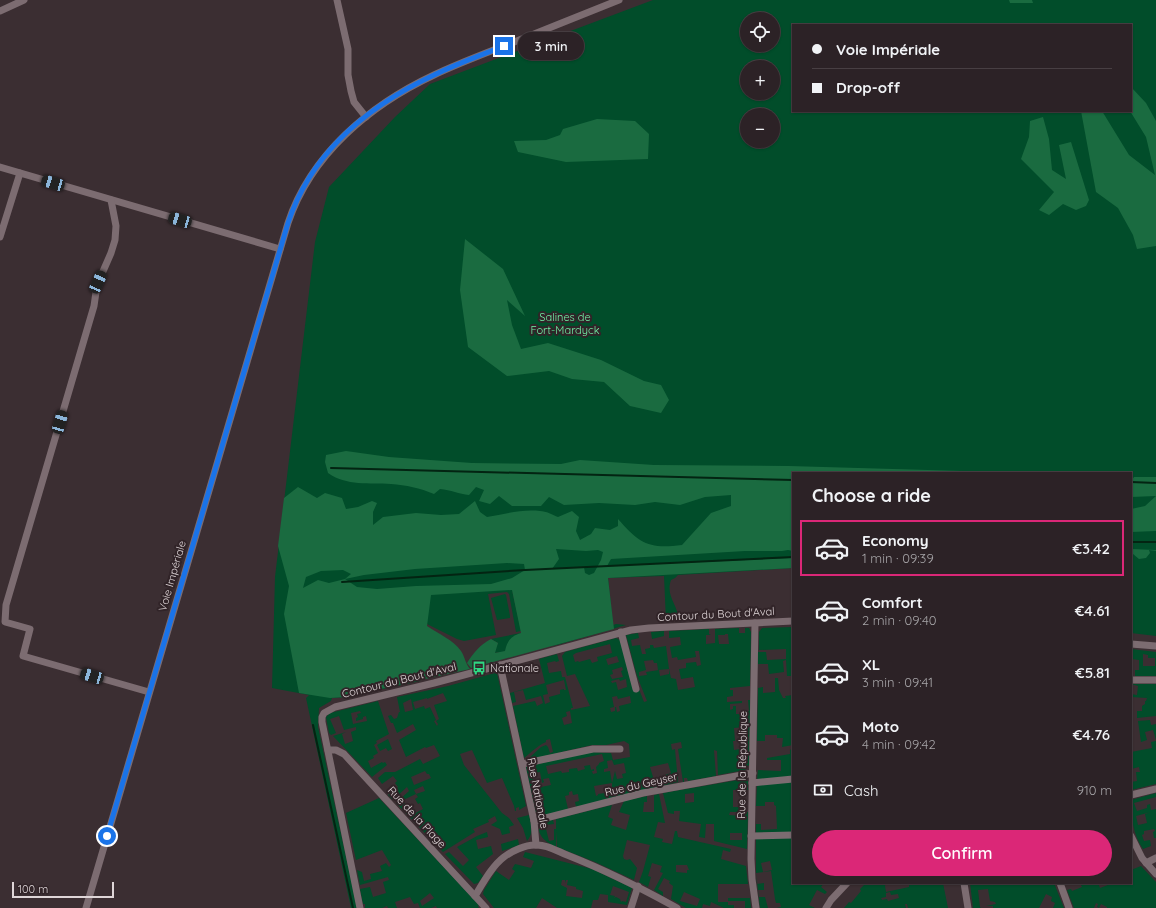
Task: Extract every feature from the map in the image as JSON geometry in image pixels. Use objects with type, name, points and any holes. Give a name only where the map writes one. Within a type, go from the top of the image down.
[{"type":"street","points":[[0,11],[24,0]]},
{"type":"street","points":[[337,0],[348,49],[348,75],[351,91],[356,104],[366,117]]},
{"type":"street","name":"Voie Impériale","points":[[86,908],[280,249],[293,208],[309,177],[331,148],[351,129],[392,98],[434,74],[619,0]]},
{"type":"street","points":[[0,168],[280,249]]},
{"type":"street","points":[[0,237],[20,173]]},
{"type":"street","points":[[111,200],[116,229],[114,245],[97,285],[94,306],[6,605],[5,622],[30,629],[23,656],[149,692]]},
{"type":"street","name":"Contour du Bout d'Aval","points":[[360,908],[321,720],[324,713],[329,710],[364,700],[441,682],[621,632],[644,628],[792,621]]},
{"type":"street","name":"Rue de la République","points":[[755,623],[751,874],[756,908]]},
{"type":"street","points":[[621,632],[636,689]]},
{"type":"street","points":[[1132,644],[1156,646]]},
{"type":"street","name":"Rue Nationale","points":[[500,665],[534,821],[536,845],[545,846],[593,865],[638,886],[677,908]]},
{"type":"street","points":[[1132,680],[1156,680]]},
{"type":"street","points":[[522,764],[593,749],[620,749]]},
{"type":"street","name":"Rue de la Plage","points":[[328,750],[336,750],[344,754],[486,908]]},
{"type":"street","name":"Rue du Geyser","points":[[534,821],[643,793],[753,773]]},
{"type":"street","points":[[752,783],[792,779]]},
{"type":"street","points":[[1132,795],[1156,789]]},
{"type":"street","points":[[751,836],[792,835]]},
{"type":"street","points":[[1132,838],[1138,852],[1156,874]]},
{"type":"street","points":[[475,896],[500,860],[514,852],[536,845]]},
{"type":"street","points":[[1146,863],[1156,858]]},
{"type":"street","points":[[826,908],[846,884]]},
{"type":"street","points":[[964,884],[968,908]]},
{"type":"street","points":[[1060,884],[1069,908]]},
{"type":"street","points":[[631,908],[638,886]]},
{"type":"green space","name":"Salines de Fort-Mardyck","points":[[653,0],[1156,0],[1156,636],[1132,633],[1132,472],[792,472],[792,568],[678,575],[671,580],[670,591],[678,615],[678,620],[666,621],[664,576],[608,578],[613,625],[626,625],[557,645],[494,653],[498,643],[491,639],[526,632],[512,590],[521,631],[516,632],[509,594],[507,592],[488,594],[496,635],[464,641],[427,624],[420,681],[345,697],[332,698],[331,701],[319,708],[318,727],[357,908],[351,908],[306,698],[309,695],[272,688],[275,577],[315,242],[329,187],[395,117],[430,84]]},
{"type":"green space","points":[[1009,0],[1032,0],[1033,3],[1010,3]]},
{"type":"green space","points":[[1132,88],[1146,103],[1156,121],[1156,246],[1137,249],[1133,235],[1118,208],[1096,192],[1081,112],[1103,112],[1129,155],[1155,175],[1146,137],[1131,112],[1132,112]]},
{"type":"green space","points":[[1043,117],[1049,139],[1052,170],[1066,179],[1059,145],[1071,142],[1089,200],[1086,206],[1076,210],[1063,204],[1049,215],[1039,210],[1054,192],[1021,159],[1029,137],[1030,121]]},
{"type":"green space","points":[[597,119],[635,121],[649,134],[648,159],[566,162],[518,152],[514,141],[546,140],[560,135],[563,129]]},
{"type":"green space","points":[[465,239],[503,269],[525,316],[507,300],[512,325],[521,349],[548,343],[601,360],[644,381],[661,385],[669,400],[661,413],[630,406],[604,382],[572,379],[549,371],[507,376],[468,347],[460,290]]},
{"type":"green space","points":[[346,451],[389,457],[472,463],[561,464],[580,460],[654,465],[789,466],[969,472],[792,472],[792,551],[745,551],[611,559],[607,566],[792,558],[792,568],[608,578],[614,629],[471,668],[467,663],[480,646],[491,639],[498,643],[495,653],[505,651],[510,639],[521,633],[512,590],[431,595],[427,626],[450,640],[458,647],[470,669],[345,697],[330,698],[299,693],[284,614],[289,586],[278,546],[284,498],[298,487],[317,498],[325,493],[342,498],[346,509],[358,507],[372,501],[377,503],[373,512],[373,525],[383,517],[416,513],[441,515],[459,514],[475,501],[480,512],[487,517],[513,512],[533,511],[545,512],[558,517],[572,511],[579,517],[576,531],[580,540],[591,534],[595,528],[610,530],[618,526],[618,519],[639,539],[646,543],[661,546],[682,545],[711,513],[731,506],[731,495],[705,497],[680,505],[655,502],[635,505],[599,503],[564,505],[549,497],[541,506],[512,506],[499,496],[490,504],[479,501],[484,490],[476,487],[469,495],[440,489],[434,494],[418,488],[402,485],[350,482],[328,473],[325,462],[326,455]],"holes":[[[556,549],[586,551],[598,550],[603,552],[601,560],[594,573],[589,575],[585,573],[584,567],[552,569],[559,559]],[[507,563],[524,564],[525,570],[512,578],[491,584],[416,586],[377,589],[357,587],[345,579],[364,575],[415,569]],[[343,570],[351,574],[345,579],[329,583],[318,580],[303,588],[306,577],[321,571]]]},
{"type":"green space","points":[[1134,477],[1156,477],[1156,496],[1132,497],[1132,480]]},
{"type":"green space","points":[[1156,496],[1156,531],[1132,532],[1132,509],[1145,506]]},
{"type":"green space","points":[[1132,549],[1156,550],[1149,550],[1150,553],[1146,558],[1139,559],[1133,554]]},
{"type":"green space","points":[[505,594],[510,618],[497,620],[491,598]]},
{"type":"green space","points":[[792,627],[792,676],[787,676],[786,660],[783,661],[784,672],[769,674],[768,664],[758,664],[758,652],[766,652],[767,660],[786,659],[786,649],[759,650],[759,632],[762,628]]},
{"type":"green space","points":[[739,628],[739,633],[745,633],[745,628],[749,628],[751,632],[750,686],[730,688],[730,690],[733,690],[733,696],[727,697],[727,702],[742,701],[742,703],[730,704],[730,710],[733,709],[733,706],[736,706],[736,714],[740,714],[740,712],[749,711],[748,700],[750,700],[749,765],[745,770],[718,775],[717,751],[714,750],[716,776],[688,781],[687,778],[684,778],[683,782],[678,749],[682,748],[681,742],[671,744],[672,750],[675,749],[678,782],[662,786],[662,776],[671,773],[668,763],[650,767],[657,787],[576,807],[575,802],[579,801],[578,794],[573,795],[572,791],[569,792],[569,795],[565,796],[568,809],[540,816],[536,813],[526,767],[590,752],[611,753],[613,760],[630,757],[629,744],[624,741],[606,745],[592,745],[527,760],[541,747],[546,745],[550,753],[553,752],[550,739],[546,740],[546,742],[537,747],[524,758],[513,706],[535,701],[537,706],[543,703],[541,696],[526,700],[523,690],[514,692],[516,702],[512,703],[510,693],[545,683],[539,659],[557,654],[559,661],[547,663],[549,673],[561,671],[562,677],[565,677],[573,708],[571,708],[571,710],[590,706],[575,674],[567,676],[562,656],[565,652],[616,638],[620,640],[644,702],[647,701],[637,676],[626,635],[638,633],[639,638],[631,640],[632,646],[640,645],[642,654],[646,654],[645,649],[650,648],[650,645],[653,645],[654,648],[666,646],[671,678],[676,679],[678,690],[695,687],[693,677],[681,679],[679,669],[686,668],[686,663],[696,662],[697,666],[701,665],[699,651],[695,651],[696,657],[678,660],[677,657],[672,658],[670,647],[681,645],[680,637],[669,638],[669,631],[709,629],[709,634],[711,635],[706,635],[706,644],[715,643],[715,629]],"holes":[[[728,634],[729,644],[719,644],[718,635]],[[610,644],[612,653],[597,657],[598,661],[592,663],[590,659],[575,662],[573,655]],[[617,656],[619,662],[608,665],[606,659]],[[653,660],[654,663],[657,663],[658,670],[669,669],[669,674],[660,676],[659,670],[646,672],[647,675],[639,676],[639,672],[646,670],[644,661]],[[622,667],[623,670],[621,671],[623,677],[612,679],[610,675],[613,674],[612,670]],[[626,679],[627,687],[618,690],[616,682],[612,683],[611,681]],[[564,680],[566,690],[560,690],[560,694],[549,697],[550,702],[545,704],[543,695],[548,694],[546,685]],[[617,696],[618,699],[630,696],[631,703],[619,706],[620,711],[617,712],[615,707],[615,711],[611,712],[610,708],[614,707],[612,697]],[[570,711],[572,723],[564,725],[562,718],[567,716],[566,712]],[[744,727],[748,748],[734,750],[733,741],[735,741],[734,728]],[[602,754],[604,761],[599,763],[596,767],[597,773],[593,774],[592,771],[594,771],[594,769],[591,770],[590,765],[584,766],[585,769],[578,771],[577,768],[569,769],[569,772],[562,773],[561,771],[548,774],[546,766]],[[612,760],[614,765],[624,763],[626,773],[622,774],[623,778],[617,779],[615,771],[612,783],[610,771],[604,772],[604,769],[608,768],[607,761]],[[540,772],[542,783],[544,782],[543,779],[549,778],[551,785],[536,788],[532,774]],[[612,783],[612,792],[598,794],[596,796],[594,786]]]},
{"type":"green space","points":[[664,631],[664,636],[652,639],[651,632]]},
{"type":"green space","points":[[1132,649],[1156,652],[1156,676],[1135,676],[1135,670],[1139,670],[1139,660],[1132,659]],"holes":[[[1143,654],[1148,655],[1148,658],[1155,658],[1155,666],[1143,666]]]},
{"type":"green space","points":[[497,673],[526,806],[519,810],[519,807],[516,808],[515,811],[502,778],[487,783],[472,750],[460,754],[464,765],[502,813],[509,818],[514,825],[509,827],[510,833],[502,835],[500,829],[491,825],[497,821],[495,816],[488,820],[489,822],[473,829],[475,832],[443,852],[396,803],[409,791],[407,787],[393,800],[388,795],[398,787],[395,783],[397,781],[393,776],[382,784],[378,778],[385,772],[395,772],[420,759],[423,764],[440,756],[434,745],[425,747],[406,757],[399,740],[416,730],[413,724],[397,733],[388,716],[391,715],[394,719],[397,718],[400,712],[397,697],[448,686]],"holes":[[[443,693],[447,701],[434,705],[439,719],[436,721],[438,724],[437,726],[430,707],[425,709],[424,706],[415,709],[413,702]],[[411,699],[413,710],[405,712],[403,703]],[[425,771],[431,778],[414,785],[411,777]],[[423,786],[425,791],[416,794],[414,790]],[[416,794],[418,797],[415,799],[418,804],[420,803],[423,809],[414,814],[410,807],[407,808],[403,800]]]},
{"type":"green space","points":[[775,678],[778,678],[779,690],[783,698],[786,698],[785,696],[792,695],[792,745],[782,747],[783,738],[777,738],[777,735],[765,735],[765,741],[757,741],[758,688],[763,687],[763,693],[775,692]]},
{"type":"green space","points":[[1132,684],[1156,684],[1156,716],[1137,718],[1137,711],[1142,711],[1142,706],[1145,704],[1147,698],[1132,697],[1132,694],[1137,695],[1138,686]]},
{"type":"green space","points":[[378,701],[389,734],[376,741],[377,743],[374,745],[378,753],[373,756],[374,758],[368,761],[371,768],[382,762],[385,762],[387,765],[372,777],[333,736],[346,732],[342,734],[345,744],[353,741],[351,732],[356,730],[356,727],[344,730],[339,716],[330,719],[336,733],[331,735],[329,733],[326,717],[330,713]],"holes":[[[360,711],[361,713],[357,714],[358,717],[356,718],[356,721],[363,719],[363,717],[366,716],[367,721],[353,724],[351,713]]]},
{"type":"green space","points":[[1150,720],[1151,725],[1156,724],[1156,740],[1153,730],[1145,732],[1147,740],[1141,742],[1138,721]]},
{"type":"green space","points":[[388,739],[392,749],[388,751],[386,748],[380,751],[377,745]]},
{"type":"green space","points":[[1156,741],[1156,784],[1132,790],[1132,782],[1137,781],[1136,772],[1140,772],[1139,767],[1132,769],[1132,752],[1152,748],[1151,742]]},
{"type":"green space","points":[[792,749],[792,776],[757,780],[758,770],[781,771],[781,760],[767,760],[767,758],[790,754],[790,750]]},
{"type":"green space","points":[[744,779],[748,781],[748,790],[733,790],[733,807],[740,807],[740,812],[730,812],[729,815],[743,816],[744,812],[748,812],[747,849],[714,841],[714,824],[706,824],[705,838],[699,837],[701,824],[679,821],[680,811],[674,811],[674,814],[668,813],[663,793]],"holes":[[[694,793],[694,802],[685,803],[685,794]],[[730,833],[742,833],[742,840],[730,840]]]},
{"type":"green space","points":[[792,781],[792,832],[756,833],[756,824],[761,824],[761,830],[777,829],[776,806],[774,805],[774,802],[765,802],[765,806],[756,806],[757,785]]},
{"type":"green space","points":[[1156,793],[1156,797],[1134,803],[1137,811],[1147,808],[1147,805],[1150,804],[1151,810],[1156,809],[1156,838],[1154,838],[1154,829],[1144,831],[1144,834],[1142,835],[1144,841],[1150,840],[1151,846],[1143,849],[1133,826],[1132,800]],"holes":[[[1151,812],[1145,814],[1147,823],[1138,825],[1136,816]]]},
{"type":"green space","points":[[659,794],[665,823],[658,822],[654,837],[663,839],[662,842],[672,844],[675,831],[677,831],[678,837],[731,849],[730,852],[723,850],[721,859],[746,866],[748,884],[718,884],[718,902],[728,902],[728,905],[734,905],[734,908],[724,908],[711,902],[710,906],[703,904],[702,908],[686,908],[671,899],[673,886],[669,883],[670,881],[664,878],[658,889],[663,892],[663,896],[654,890],[663,873],[660,872],[662,866],[652,863],[648,876],[651,877],[648,887],[639,882],[650,845],[627,840],[623,856],[624,859],[630,859],[637,868],[634,880],[557,847],[556,830],[556,847],[545,841],[539,831],[541,823],[553,820],[554,824],[545,825],[549,841],[554,840],[556,819],[612,805],[608,817],[613,819],[611,825],[626,830],[630,815],[619,812],[624,801],[647,796],[647,802],[644,802],[643,812],[654,812],[654,795]],"holes":[[[676,865],[687,865],[689,870],[687,870],[687,873],[676,872]],[[684,892],[700,899],[697,906],[680,901]]]},
{"type":"green space","points":[[379,798],[479,905],[479,908],[437,908],[436,906],[431,908],[420,908],[418,903],[414,904],[410,897],[395,902],[397,908],[388,908],[387,906],[382,908],[365,908],[360,889],[370,887],[373,897],[386,893],[383,882],[389,880],[388,877],[360,885],[357,870],[362,872],[364,881],[371,879],[370,874],[382,871],[380,866],[386,863],[389,867],[391,865],[382,850],[356,860],[346,813]],"holes":[[[430,893],[434,898],[422,906],[420,901]]]},
{"type":"green space","points":[[529,815],[531,835],[527,841],[523,828],[517,818]]},
{"type":"green space","points":[[487,832],[488,837],[476,840],[478,849],[491,846],[493,854],[476,867],[483,876],[478,883],[474,884],[445,854],[449,852],[463,866],[469,860],[457,847]]},
{"type":"green space","points":[[792,837],[792,884],[823,884],[821,887],[827,892],[825,894],[817,890],[809,905],[815,908],[777,908],[781,907],[780,903],[776,903],[771,871],[756,873],[756,839]],"holes":[[[770,861],[772,870],[763,872],[761,863]]]},
{"type":"green space","points":[[518,839],[519,845],[502,851],[501,844]]},
{"type":"green space","points":[[525,852],[592,869],[632,888],[627,905],[608,902],[608,895],[600,894],[598,900],[593,900],[591,908],[557,908],[542,898],[536,908],[494,908],[483,894],[484,890],[496,871],[509,880],[515,871],[512,869],[515,864],[531,868],[534,861],[523,857]],"holes":[[[562,880],[565,880],[565,883],[566,880],[568,880],[567,885],[576,887],[576,889],[583,891],[582,898],[566,896],[567,888],[561,885]],[[613,886],[629,892],[626,902],[621,902],[620,899],[616,897],[614,898],[615,896],[610,895]]]},
{"type":"green space","points":[[1141,866],[1156,882],[1156,908],[1107,908],[1101,904],[1099,908],[1097,907],[1098,904],[1096,903],[1094,908],[1074,908],[1067,890],[1071,889],[1072,891],[1082,887],[1080,884],[1098,884],[1100,888],[1110,884],[1132,884],[1132,870]]},
{"type":"green space","points":[[764,883],[764,890],[758,890],[759,897],[765,897],[768,908],[760,908],[757,884]]},
{"type":"green space","points":[[865,884],[886,884],[886,892],[909,887],[909,884],[943,884],[948,908],[908,908],[907,904],[905,904],[906,908],[844,908],[849,902],[851,903],[861,891],[860,889]],"holes":[[[890,892],[891,895],[898,894],[899,898],[888,901],[887,899],[882,900],[881,898],[886,897],[886,893]]]},
{"type":"green space","points":[[970,884],[1054,884],[1064,908],[1053,908],[1055,903],[1051,901],[1052,897],[1046,894],[1039,908],[993,908],[993,906],[986,906],[996,904],[995,902],[990,901],[988,889],[978,890],[981,908],[973,908]]},
{"type":"green space","points":[[728,898],[750,898],[751,908],[745,908],[745,901],[728,901]]},
{"type":"waterway","points":[[331,468],[792,480]]},
{"type":"waterway","points":[[1132,482],[1156,483]]},
{"type":"waterway","points":[[1132,542],[1156,542]]},
{"type":"waterway","points":[[342,582],[525,570],[792,557]]},
{"type":"waterway","points":[[313,725],[353,908]]},
{"type":"place","name":"Nationale","points":[[479,668]]},
{"type":"route","points":[[107,836],[288,223],[301,191],[309,177],[331,148],[351,129],[383,104],[434,74],[504,46]]}]
